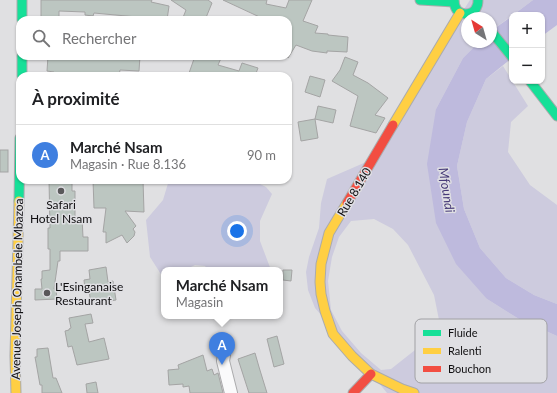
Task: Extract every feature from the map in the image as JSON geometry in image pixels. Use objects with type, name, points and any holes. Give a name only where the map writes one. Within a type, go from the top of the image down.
[{"type":"main road","points":[[22,0],[22,16]]},
{"type":"main road","points":[[420,0],[454,1],[455,8],[460,13]]},
{"type":"main road","points":[[478,0],[478,12]]},
{"type":"main road","name":"Rue 8.140","points":[[414,393],[402,389],[372,374],[352,356],[333,334],[321,294],[321,264],[329,233],[460,13]]},
{"type":"main road","points":[[497,39],[509,54]]},
{"type":"main road","points":[[22,60],[22,72]]},
{"type":"main road","points":[[532,84],[557,116]]},
{"type":"main road","name":"Avenue Joseph Onambele Mbazoa","points":[[16,393],[15,356],[19,184]]},
{"type":"main road","points":[[353,393],[372,374]]},
{"type":"street","points":[[223,349],[223,362],[231,393]]},
{"type":"shaded area","points":[[470,0],[533,0],[517,12],[509,12],[509,18],[497,27],[497,12],[462,12]]},
{"type":"shaded area","points":[[461,14],[461,48],[473,48],[463,58],[436,109],[487,299],[519,319],[439,319],[434,295],[408,245],[393,229],[374,219],[351,221],[339,237],[332,257],[328,281],[331,310],[342,331],[361,353],[381,370],[391,369],[415,350],[415,383],[547,383],[547,332],[557,336],[557,393],[387,393],[315,308],[308,290],[306,272],[309,257],[319,228],[321,203],[327,179],[373,159]]},
{"type":"shaded area","points":[[503,66],[509,76],[509,84],[514,84],[528,106],[511,122],[508,152],[530,185],[557,205],[557,304],[534,295],[506,278],[480,248],[464,209],[457,166],[467,122],[486,79]]},
{"type":"shaded area","points":[[168,184],[260,184],[266,187],[272,194],[260,221],[260,241],[270,267],[206,267],[195,265],[191,267],[161,267],[161,274],[150,257],[146,220],[163,200]]},
{"type":"water","points":[[533,0],[557,0],[557,25],[545,34],[545,12],[517,12]]},
{"type":"water","name":"Mfoundi","points":[[509,18],[509,60],[486,79],[467,122],[457,166],[464,209],[480,248],[506,278],[534,295],[557,304],[557,336],[547,332],[547,319],[519,319],[487,299],[456,264],[436,223],[427,164],[436,109],[463,58],[473,48],[497,48],[497,27]]},
{"type":"building","points":[[41,0],[152,0],[151,2],[169,6],[168,16],[126,16],[94,13],[93,16],[85,15],[85,12],[59,11],[59,16],[41,16]]},
{"type":"building","points":[[171,0],[208,0],[212,3],[207,16],[184,16],[186,10]]},
{"type":"building","points":[[223,0],[267,0],[266,4],[286,8],[289,0],[312,0],[303,21],[318,26],[315,33],[348,37],[347,52],[327,51],[327,53],[312,51],[296,45],[292,52],[292,16],[257,16]]},
{"type":"building","points":[[345,57],[358,62],[353,75],[368,83],[388,98],[375,115],[385,118],[376,133],[350,126],[358,96],[332,81],[340,70]]},
{"type":"building","points":[[48,60],[140,60],[139,71],[47,71]]},
{"type":"building","points":[[194,60],[220,60],[218,65],[239,71],[242,63],[258,68],[256,72],[189,72]]},
{"type":"building","points":[[310,76],[325,80],[320,97],[305,92]]},
{"type":"building","points":[[318,106],[336,110],[333,123],[315,119]]},
{"type":"building","points":[[315,119],[318,138],[301,141],[298,122]]},
{"type":"building","points":[[0,150],[8,150],[8,172],[0,172]]},
{"type":"building","points":[[49,184],[72,184],[72,191],[75,191],[75,218],[82,218],[83,237],[88,237],[88,251],[60,251],[60,261],[58,261],[54,289],[56,289],[57,299],[35,300],[35,289],[42,289],[42,271],[50,270],[48,228],[50,228]]},
{"type":"building","points":[[93,184],[143,184],[144,212],[125,211],[136,226],[133,229],[135,232],[134,236],[127,243],[122,235],[106,243],[106,232],[103,232],[106,208],[94,208]]},
{"type":"building","points":[[106,267],[108,282],[113,281],[116,300],[91,304],[89,290],[85,290],[84,280],[90,279],[89,270]]},
{"type":"building","points":[[283,270],[292,270],[291,281],[283,280]]},
{"type":"building","points":[[91,314],[93,323],[85,324],[89,342],[104,338],[109,359],[77,365],[72,346],[68,347],[65,331],[71,328],[69,318]]},
{"type":"building","points":[[277,336],[284,364],[274,367],[267,339]]},
{"type":"building","points":[[48,348],[53,378],[56,378],[62,393],[42,393],[42,385],[40,385],[35,357],[37,357],[37,349]]},
{"type":"building","points":[[255,353],[267,393],[249,393],[238,359]]},
{"type":"building","points":[[203,355],[207,371],[212,369],[214,375],[218,373],[223,393],[190,393],[189,386],[183,387],[183,384],[169,385],[168,370],[179,369],[178,365]]},
{"type":"building","points":[[96,382],[98,393],[87,393],[86,384]]},
{"type":"traffic: fast","points":[[22,0],[22,16]]},
{"type":"traffic: fast","points":[[420,0],[454,2]]},
{"type":"traffic: fast","points":[[454,0],[457,10],[466,14],[473,12],[478,5],[478,0]]},
{"type":"traffic: fast","points":[[497,38],[509,53]]},
{"type":"traffic: fast","points":[[22,60],[22,72]]},
{"type":"traffic: fast","points":[[532,84],[557,116]]},
{"type":"traffic: fast","points":[[19,184],[19,201]]},
{"type":"traffic: slow","points":[[393,125],[460,13]]},
{"type":"traffic: slow","points":[[16,393],[15,356],[19,201]]},
{"type":"traffic: slow","points":[[347,203],[329,233],[321,264],[321,294],[333,334],[352,356],[371,374],[414,393]]},
{"type":"traffic: jam","points":[[347,203],[393,125]]},
{"type":"traffic: jam","points":[[353,393],[371,374]]},
{"type":"place","name":"Safari Hotel Nsam","points":[[61,191]]},
{"type":"place","name":"L'Esinganaise Restaurant","points":[[47,293]]},
{"type":"place","name":"Marché Nsam","points":[[222,365]]}]
